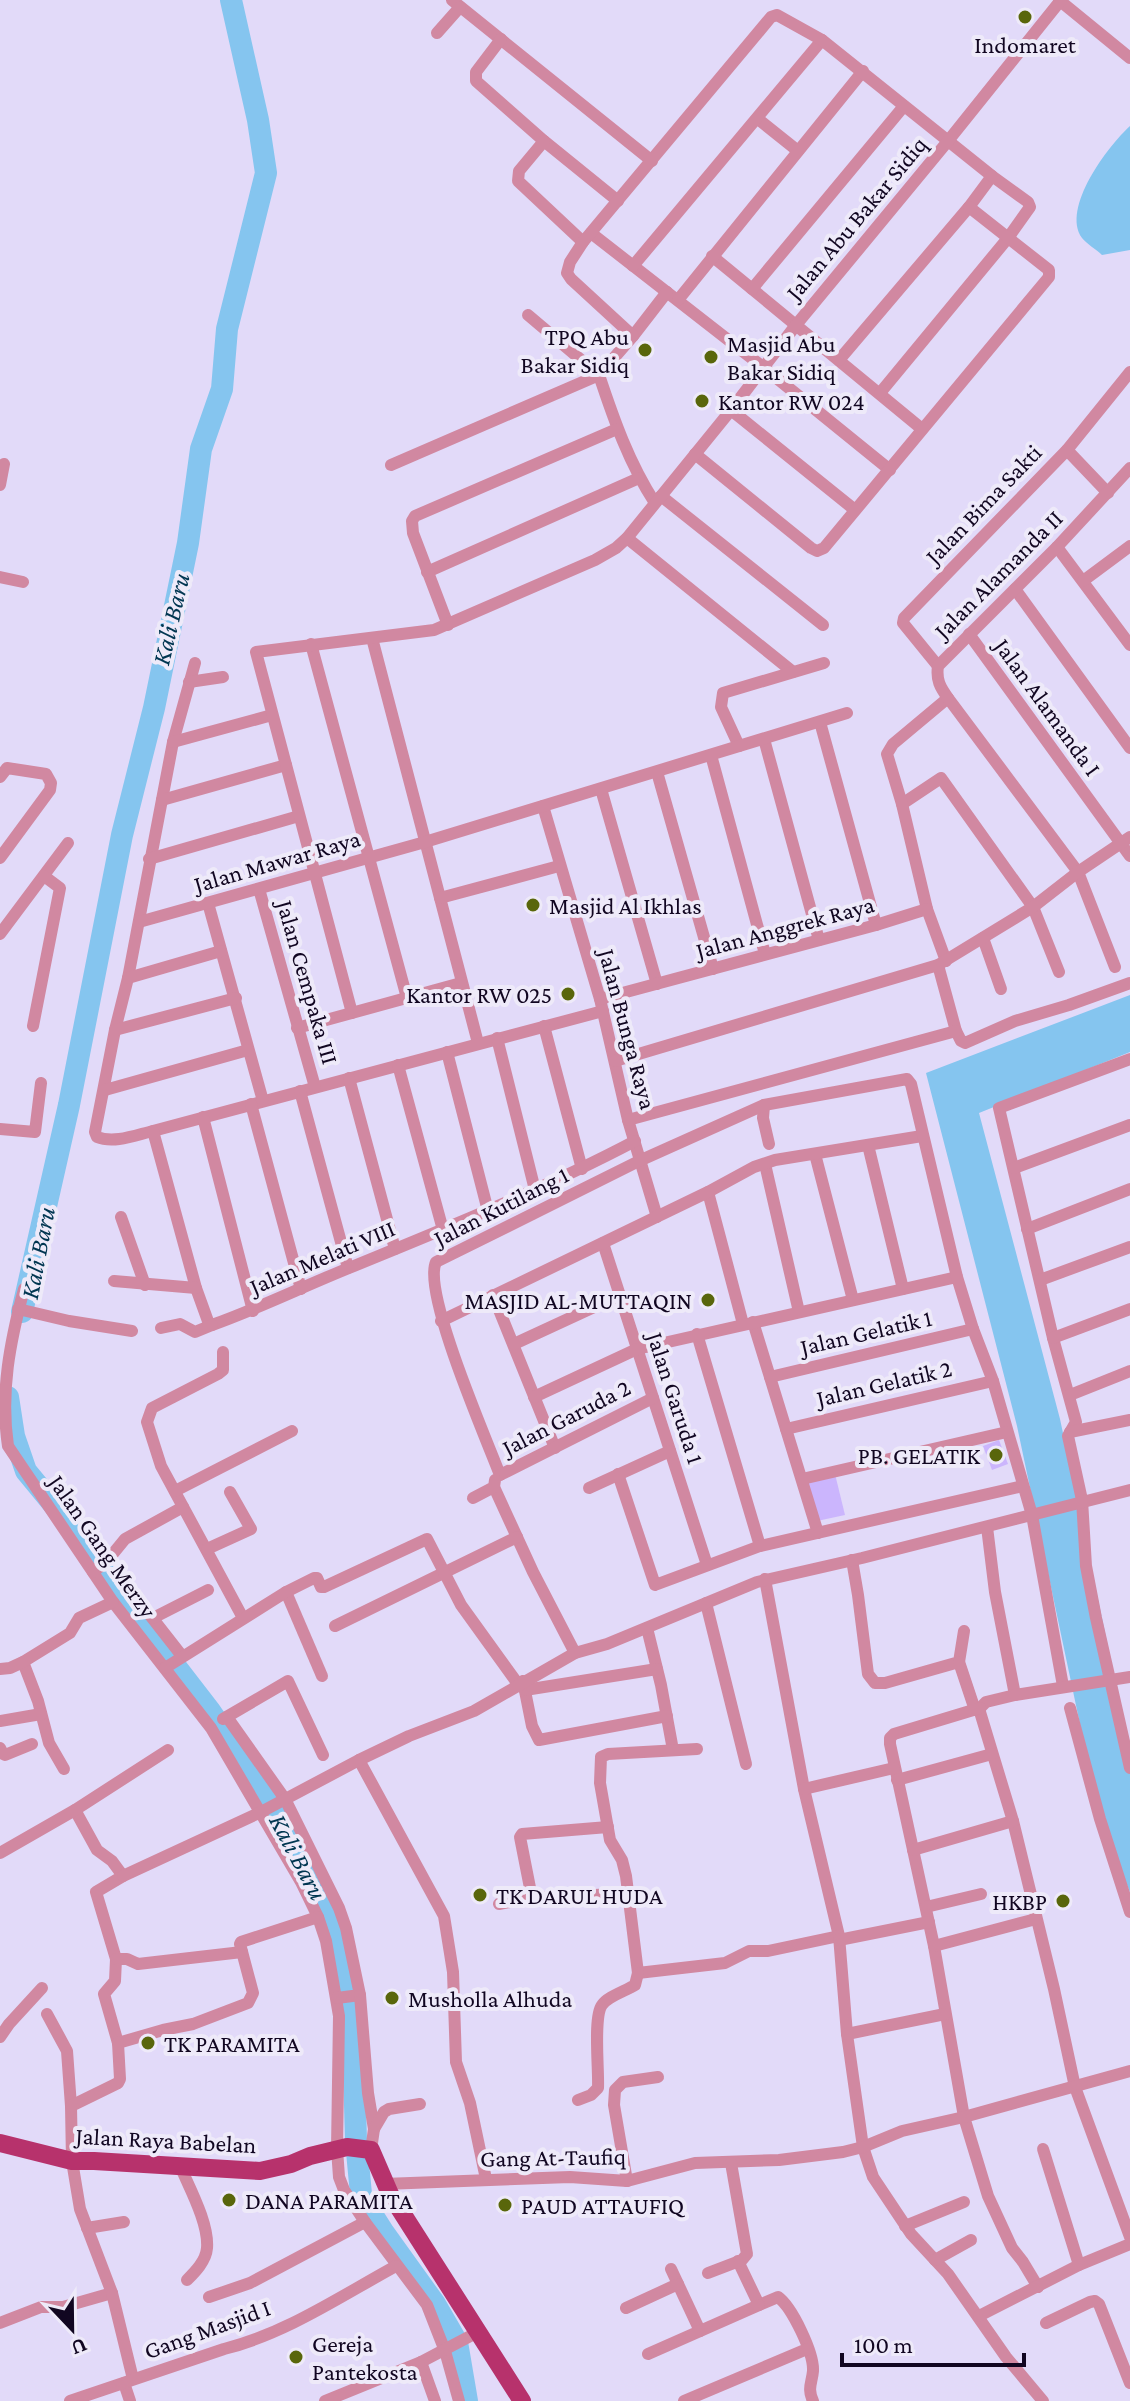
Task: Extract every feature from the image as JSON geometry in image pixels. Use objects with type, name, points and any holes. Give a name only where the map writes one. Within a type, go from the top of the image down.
[{"type":"main road","name":"Jalan Raya Babelan","points":[[0,2143],[72,2161],[260,2171],[355,2149]]},
{"type":"main road","points":[[355,2149],[384,2184],[460,2342],[522,2401]]},
{"type":"street","points":[[1060,0],[1130,58]]},
{"type":"street","name":"Jalan Abu Bakar Sidiq","points":[[272,715],[255,654],[258,651],[434,630],[616,548],[731,410],[796,325],[1060,0]]},
{"type":"street","points":[[437,33],[456,4],[652,161]]},
{"type":"street","points":[[633,336],[568,276],[568,266],[587,238],[771,17],[777,15],[822,40],[863,71],[1028,202],[1030,207],[880,393]]},
{"type":"street","points":[[501,39],[476,72],[475,79],[618,201]]},
{"type":"street","points":[[633,266],[822,40]]},
{"type":"street","points":[[391,465],[599,375],[712,256],[863,71]]},
{"type":"street","points":[[752,289],[904,106]]},
{"type":"street","points":[[758,119],[798,151]]},
{"type":"street","points":[[544,141],[519,171],[518,181],[587,238],[633,266],[672,296],[890,470]]},
{"type":"street","points":[[839,360],[992,176]]},
{"type":"street","points":[[695,454],[814,550],[824,548],[1049,277],[1049,270],[969,207]]},
{"type":"street","points":[[712,256],[922,429]]},
{"type":"street","points":[[528,315],[599,375],[617,429],[639,478],[658,500],[823,625]]},
{"type":"street","name":"Jalan Bima Sakti","points":[[938,666],[903,623],[904,618],[1067,450],[1130,372]]},
{"type":"street","points":[[731,410],[855,510]]},
{"type":"street","points":[[448,625],[413,533],[415,516],[617,429]]},
{"type":"street","points":[[1067,450],[1108,493]]},
{"type":"street","points":[[0,485],[4,464]]},
{"type":"street","name":"Jalan Alamanda II","points":[[1115,967],[1078,872],[937,679],[938,666],[1057,547],[1130,468]]},
{"type":"street","points":[[427,572],[639,478]]},
{"type":"street","points":[[627,538],[793,672]]},
{"type":"street","points":[[1083,581],[1130,546]]},
{"type":"street","points":[[1057,547],[1130,645]]},
{"type":"street","points":[[0,577],[23,582]]},
{"type":"street","points":[[1015,589],[1130,748]]},
{"type":"street","points":[[1117,627],[1130,618]]},
{"type":"street","name":"Jalan Alamanda I","points":[[969,634],[1125,840],[1130,856]]},
{"type":"street","points":[[372,638],[478,1043]]},
{"type":"street","points":[[311,644],[407,998]]},
{"type":"street","points":[[195,663],[173,742],[105,1090],[248,1050]]},
{"type":"street","points":[[739,746],[721,707],[722,695],[824,663]]},
{"type":"street","points":[[189,682],[223,677]]},
{"type":"street","points":[[948,698],[889,748],[888,762],[902,804],[956,1031],[961,1041],[972,1042],[1015,1021],[1130,983]]},
{"type":"street","name":"Jalan Mawar Raya","points":[[140,922],[425,842],[847,713]]},
{"type":"street","points":[[173,742],[272,715],[352,1013]]},
{"type":"street","points":[[820,722],[876,925]]},
{"type":"street","points":[[764,739],[819,940]]},
{"type":"street","points":[[711,755],[765,954]]},
{"type":"street","points":[[162,800],[286,765]]},
{"type":"street","points":[[0,777],[7,768],[46,774],[51,783],[50,790],[0,858]]},
{"type":"street","points":[[657,772],[713,969]]},
{"type":"street","points":[[902,804],[941,778],[1033,907],[1059,972]]},
{"type":"street","points":[[601,789],[657,984]]},
{"type":"street","name":"Jalan Bunga Raya","points":[[543,806],[601,1005],[628,1120],[657,1217]]},
{"type":"street","points":[[149,859],[299,816]]},
{"type":"street","points":[[615,1061],[942,963],[1033,907],[1125,840]]},
{"type":"street","points":[[0,934],[68,843]]},
{"type":"street","points":[[440,898],[559,866]]},
{"type":"street","points":[[33,1026],[60,888],[44,876]]},
{"type":"street","name":"Jalan Cempaka III","points":[[259,889],[315,1087]]},
{"type":"street","points":[[208,903],[236,998],[301,1289]]},
{"type":"street","name":"Jalan Anggrek Raya","points":[[105,1090],[95,1132],[105,1141],[153,1131],[544,1026],[657,984],[927,909]]},
{"type":"street","points":[[983,938],[1001,989]]},
{"type":"street","points":[[128,978],[221,951]]},
{"type":"street","points":[[297,1028],[461,983]]},
{"type":"street","points":[[115,1030],[236,998]]},
{"type":"street","points":[[544,1026],[582,1169]]},
{"type":"street","points":[[628,1120],[956,1031]]},
{"type":"street","points":[[497,1038],[535,1190]]},
{"type":"street","points":[[447,1052],[488,1211]]},
{"type":"street","points":[[1130,1059],[999,1108],[1076,1422],[1068,1436],[1075,1503],[1106,1682],[1130,1768]]},
{"type":"street","points":[[398,1065],[443,1230]]},
{"type":"street","points":[[349,1078],[395,1249]]},
{"type":"street","points":[[639,1161],[764,1105],[907,1079],[911,1084],[957,1277],[993,1381],[1032,1515],[1063,1686]]},
{"type":"street","points":[[0,1129],[35,1132],[41,1083]]},
{"type":"street","points":[[300,1091],[348,1268]]},
{"type":"street","points":[[764,1105],[763,1118],[769,1144]]},
{"type":"street","points":[[203,1117],[253,1311]]},
{"type":"street","points":[[1014,1168],[1130,1125]]},
{"type":"street","points":[[153,1131],[196,1288],[212,1325]]},
{"type":"street","points":[[575,1653],[517,1537],[441,1321],[754,1167],[922,1136]]},
{"type":"street","name":"Jalan Melati VIII","points":[[161,1328],[180,1324],[195,1332],[253,1311],[488,1211],[582,1169],[635,1141]]},
{"type":"street","points":[[868,1145],[903,1289]]},
{"type":"street","points":[[815,1154],[853,1300]]},
{"type":"street","name":"Jalan Kutilang 1","points":[[441,1321],[434,1272],[436,1262],[639,1161]]},
{"type":"street","points":[[765,1164],[799,1312]]},
{"type":"street","points":[[1027,1229],[1130,1189]]},
{"type":"street","points":[[708,1192],[818,1533]]},
{"type":"street","points":[[121,1217],[145,1285]]},
{"type":"street","name":"Jalan Garuda 1","points":[[603,1243],[707,1565]]},
{"type":"street","points":[[1040,1280],[1130,1247]]},
{"type":"street","points":[[534,1397],[637,1349],[957,1277]]},
{"type":"street","points":[[114,1281],[196,1288]]},
{"type":"street","name":"Jalan Gang Merzy","points":[[24,1289],[22,1310],[4,1348],[4,1446],[99,1568],[113,1602],[173,1662],[219,1722],[273,1805],[348,1997],[339,2016],[355,2149]]},
{"type":"street","points":[[493,1295],[555,1448]]},
{"type":"street","points":[[514,1344],[620,1295]]},
{"type":"street","points":[[1053,1338],[1130,1309]]},
{"type":"street","points":[[22,1310],[132,1331]]},
{"type":"street","name":"Jalan Gelatik 1","points":[[770,1377],[973,1329]]},
{"type":"street","points":[[697,1334],[760,1546]]},
{"type":"street","points":[[223,1352],[223,1370],[152,1408],[147,1422],[161,1466],[243,1618]]},
{"type":"street","points":[[1070,1395],[1130,1371]]},
{"type":"street","name":"Jalan Gelatik 2","points":[[786,1429],[993,1381]]},
{"type":"street","name":"Jalan Garuda 2","points":[[473,1498],[555,1448],[653,1398]]},
{"type":"street","points":[[1070,1432],[1130,1420]]},
{"type":"street","points":[[175,1491],[292,1431]]},
{"type":"street","points":[[802,1479],[1007,1432]]},
{"type":"street","points":[[589,1488],[670,1451]]},
{"type":"street","points":[[618,1474],[654,1584],[760,1546],[1023,1486]]},
{"type":"street","points":[[71,2106],[118,2083],[120,2079],[118,2043],[104,1994],[115,1981],[116,1959],[96,1892],[123,1876],[409,1736],[474,1711],[575,1653],[647,1628],[765,1579],[1130,1490]]},
{"type":"street","points":[[207,1549],[251,1529],[230,1492]]},
{"type":"street","points":[[99,1568],[125,1539],[183,1507]]},
{"type":"street","points":[[987,1527],[995,1592],[1015,1695]]},
{"type":"street","points":[[335,1626],[517,1537]]},
{"type":"street","points":[[128,1587],[153,1618],[173,1662],[314,1578],[324,1587],[428,1540],[461,1605],[522,1685],[532,1726],[539,1740],[667,1716]]},
{"type":"street","points":[[852,1560],[871,1680],[885,1683],[959,1662]]},
{"type":"street","points":[[765,1579],[804,1789],[839,1938],[847,2034],[863,2147],[873,2177],[905,2226],[935,2260],[979,2316],[1006,2357],[1043,2401]]},
{"type":"street","points":[[153,1618],[208,1590]]},
{"type":"street","points":[[286,1592],[322,1676]]},
{"type":"street","points":[[0,1669],[23,1662],[70,1633],[79,1618],[113,1602]]},
{"type":"street","points":[[706,1603],[746,1764]]},
{"type":"street","points":[[647,1628],[673,1750]]},
{"type":"street","points":[[964,1631],[959,1662],[1013,1821],[1075,2087],[1130,2237]]},
{"type":"street","points":[[23,1662],[49,1743],[64,1769]]},
{"type":"street","points":[[522,1685],[657,1669]]},
{"type":"street","points":[[1038,2287],[1012,2248],[988,2196],[964,2117],[934,1946],[895,1774],[890,1738],[894,1734],[977,1709],[986,1702],[1063,1686],[1130,1677]]},
{"type":"street","points":[[323,1755],[289,1682],[219,1722],[339,1908],[346,1928],[348,1997],[374,2129]]},
{"type":"street","points":[[1070,1708],[1103,1831],[1130,1912]]},
{"type":"street","points":[[0,1721],[41,1714]]},
{"type":"street","points":[[0,1748],[4,1755],[32,1744]]},
{"type":"street","points":[[578,2100],[591,2095],[598,2088],[597,2022],[602,2005],[635,1985],[638,1973],[624,1868],[610,1840],[600,1783],[601,1757],[697,1749]]},
{"type":"street","points":[[0,1853],[75,1810],[168,1750]]},
{"type":"street","points":[[804,1789],[992,1754]]},
{"type":"street","points":[[359,1760],[444,1916],[453,1972],[456,2062],[470,2103],[486,2179]]},
{"type":"street","points":[[75,1810],[97,1850],[112,1861],[123,1876]]},
{"type":"street","points":[[913,1850],[1013,1821]]},
{"type":"street","points":[[532,1898],[520,1837],[522,1834],[608,1827]]},
{"type":"street","points":[[499,1904],[532,1898],[628,1891]]},
{"type":"street","points":[[926,1907],[981,1894]]},
{"type":"street","points":[[118,2043],[193,2024],[248,2003],[253,1993],[240,1943],[318,1917]]},
{"type":"street","points":[[934,1946],[1036,1919]]},
{"type":"street","points":[[638,1973],[725,1963],[749,1951],[768,1951],[929,1922]]},
{"type":"street","points":[[116,1959],[127,1959],[138,1964],[242,1952]]},
{"type":"street","points":[[0,2037],[42,1988]]},
{"type":"street","points":[[47,2014],[67,2051],[72,2161],[80,2209],[112,2293],[130,2401]]},
{"type":"street","points":[[847,2034],[945,2014]]},
{"type":"street","name":"Gang At-Taufiq","points":[[384,2184],[570,2177],[627,2181],[695,2163],[779,2160],[843,2152],[902,2131],[1130,2071]]},
{"type":"street","points":[[627,2181],[614,2093],[623,2082],[658,2077]]},
{"type":"street","points":[[420,2104],[384,2112],[374,2129],[355,2149],[339,2177],[344,2190],[396,2266],[460,2342],[459,2401]]},
{"type":"street","points":[[1043,2149],[1079,2265]]},
{"type":"street","points":[[708,2273],[745,2257],[747,2250],[731,2163]]},
{"type":"street","points":[[181,2168],[200,2214],[207,2248],[203,2261],[187,2280]]},
{"type":"street","points":[[905,2226],[964,2202]]},
{"type":"street","points":[[87,2228],[124,2222]]},
{"type":"street","points":[[209,2297],[250,2283],[365,2222]]},
{"type":"street","points":[[935,2260],[971,2240]]},
{"type":"street","points":[[979,2316],[1079,2265],[1130,2244]]},
{"type":"street","points":[[738,2261],[759,2305]]},
{"type":"street","name":"Gang Masjid I","points":[[70,2401],[247,2343],[396,2266]]},
{"type":"street","points":[[671,2269],[700,2331]]},
{"type":"street","points":[[626,2308],[678,2284]]},
{"type":"street","points":[[0,2323],[41,2307],[63,2307],[112,2293]]},
{"type":"street","points":[[648,2354],[778,2297],[803,2337],[812,2363],[808,2388],[813,2401]]},
{"type":"street","points":[[1046,2323],[1095,2301],[1099,2304],[1130,2383]]},
{"type":"street","points":[[325,2401],[349,2396],[460,2342]]},
{"type":"street","points":[[684,2401],[807,2349]]},
{"type":"street","points":[[421,2362],[435,2401]]},
{"type":"shaded area","name":"PB. GELATIK","points":[[999,1440],[1008,1464],[992,1470],[983,1446]]},
{"type":"shaded area","points":[[835,1474],[845,1515],[817,1521],[807,1481]]},
{"type":"water","points":[[1130,126],[1130,250],[1102,255],[1082,238],[1077,225],[1078,211],[1090,178],[1110,148]]},
{"type":"water","points":[[1130,995],[1130,1052],[979,1113],[1060,1419],[1130,1751],[1130,1892],[1100,1819],[1017,1426],[926,1073]]},
{"type":"waterway","name":"Kali Baru","points":[[22,1312],[69,1105],[122,835],[154,708],[188,543],[201,449],[222,389],[227,329],[266,173],[258,120],[231,0]]},
{"type":"waterway","name":"Kali Baru","points":[[8,1397],[14,1436],[26,1471],[210,1711],[254,1775],[339,1933],[353,2033],[356,2141],[362,2205],[372,2214],[435,2304],[457,2342],[467,2401]]},
{"type":"place","name":"Indomaret","points":[[1025,17]]},
{"type":"place","name":"TPQ Abu Bakar Sidiq","points":[[645,350]]},
{"type":"place","name":"Masjid Abu Bakar Sidiq","points":[[711,357]]},
{"type":"place","name":"Kantor RW 024","points":[[702,401]]},
{"type":"place","name":"Masjid Al Ikhlas","points":[[533,905]]},
{"type":"place","name":"Kantor RW 025","points":[[568,994]]},
{"type":"place","name":"MASJID AL-MUTTAQIN","points":[[708,1300]]},
{"type":"place","name":"PB. GELATIK","points":[[996,1455]]},
{"type":"place","name":"TK DARUL HUDA","points":[[480,1895]]},
{"type":"place","name":"HKBP","points":[[1063,1901]]},
{"type":"place","name":"Musholla Alhuda","points":[[392,1998]]},
{"type":"place","name":"TK PARAMITA","points":[[148,2043]]},
{"type":"place","name":"DANA PARAMITA","points":[[229,2200]]},
{"type":"place","name":"PAUD ATTAUFIQ","points":[[505,2205]]},
{"type":"place","name":"Gereja Pantekosta","points":[[296,2357]]}]
